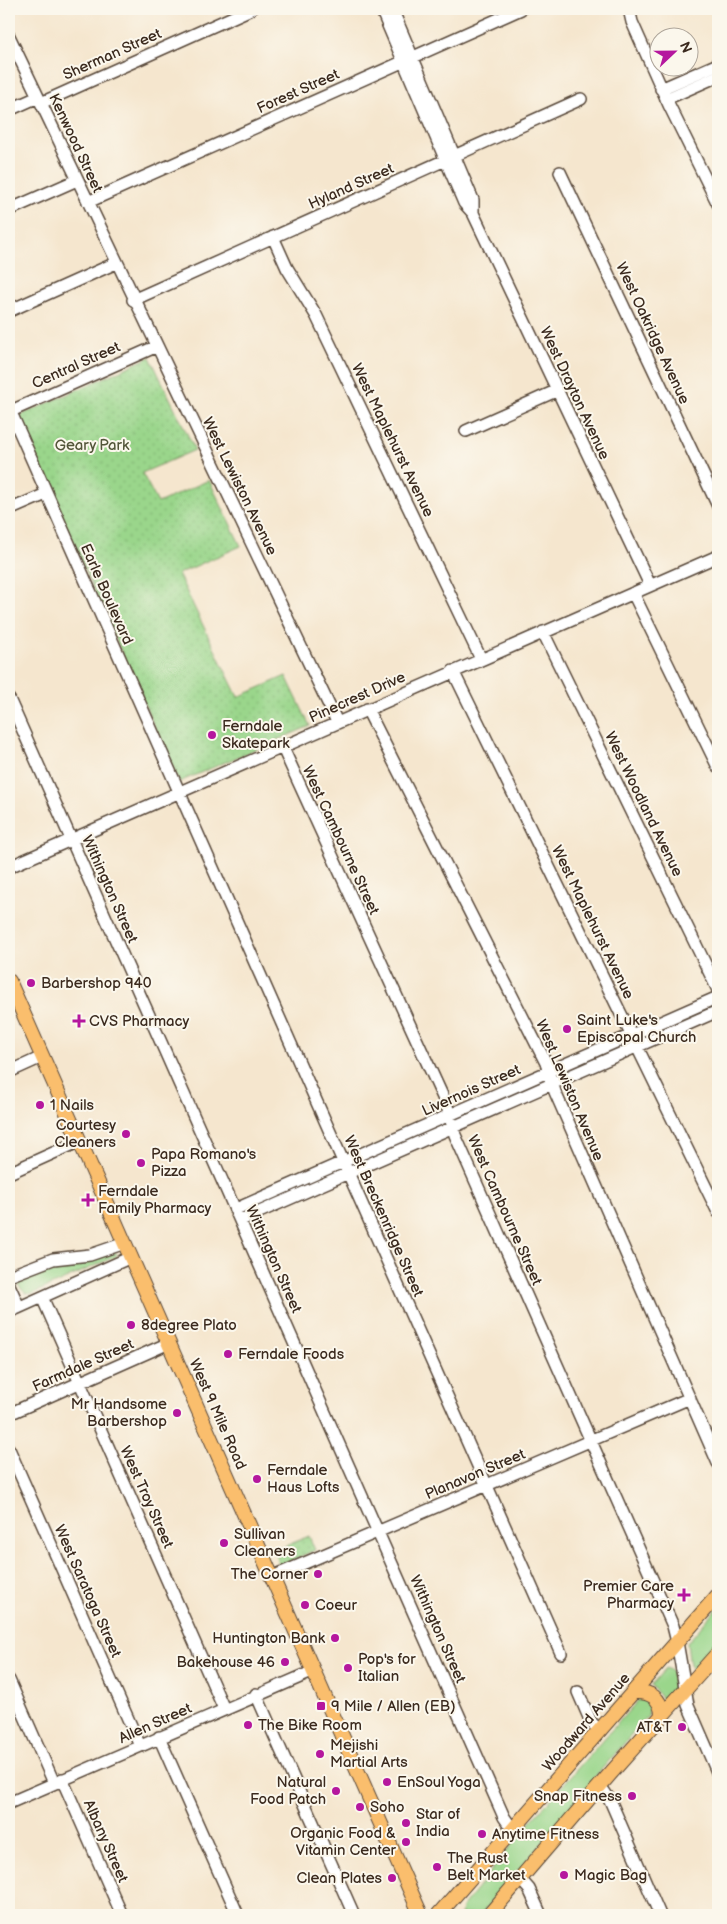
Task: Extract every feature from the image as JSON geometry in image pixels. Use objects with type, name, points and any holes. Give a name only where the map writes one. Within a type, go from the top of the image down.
[{"type":"main road","name":"West 9 Mile Road","points":[[9,981],[421,1915]]},
{"type":"main road","name":"Woodward Avenue","points":[[438,1915],[718,1596]]},
{"type":"main road","points":[[489,1915],[662,1714],[718,1653]]},
{"type":"main road","points":[[634,1692],[642,1691],[655,1696],[661,1705],[662,1714]]},
{"type":"main road","points":[[454,1897],[454,1915]]},
{"type":"street","name":"Sherman Street","points":[[9,110],[39,100],[251,9]]},
{"type":"street","points":[[380,9],[408,59]]},
{"type":"street","points":[[392,9],[408,59]]},
{"type":"street","name":"Forest Street","points":[[88,202],[521,9]]},
{"type":"street","points":[[629,9],[632,22],[664,94],[718,204]]},
{"type":"street","name":"Kenwood Street","points":[[9,36],[116,263]]},
{"type":"street","name":"West Drayton Avenue","points":[[408,59],[450,158],[464,203],[474,213],[650,585]]},
{"type":"street","points":[[664,94],[718,64]]},
{"type":"street","points":[[664,94],[718,76]]},
{"type":"street","name":"Hyland Street","points":[[133,300],[581,99]]},
{"type":"street","name":"West Oakridge Avenue","points":[[560,172],[718,506]]},
{"type":"street","points":[[9,210],[77,180]]},
{"type":"street","name":"West Maplehurst Avenue","points":[[273,237],[286,268],[316,314],[481,659]]},
{"type":"street","points":[[9,311],[116,263]]},
{"type":"street","name":"West Lewiston Avenue","points":[[116,263],[337,722]]},
{"type":"street","name":"Central Street","points":[[9,410],[156,346]]},
{"type":"street","points":[[466,431],[558,390]]},
{"type":"street","name":"Earle Boulevard","points":[[9,410],[179,792]]},
{"type":"street","points":[[9,510],[46,494]]},
{"type":"street","name":"Pinecrest Drive","points":[[9,867],[718,556]]},
{"type":"street","points":[[633,593],[718,767]]},
{"type":"street","name":"West Woodland Avenue","points":[[543,632],[718,990]]},
{"type":"street","name":"West Maplehurst Avenue","points":[[453,671],[718,1212]]},
{"type":"street","name":"Withington Street","points":[[9,699],[504,1817],[513,1830]]},
{"type":"street","name":"West Lewiston Avenue","points":[[367,709],[548,1072],[718,1463]]},
{"type":"street","name":"West Cambourne Street","points":[[282,746],[450,1115],[453,1127],[678,1642],[688,1705],[718,1774]]},
{"type":"street","name":"West Breckenridge Street","points":[[179,792],[561,1653]]},
{"type":"street","name":"Livernois Street","points":[[236,1209],[718,997]]},
{"type":"street","name":"Livernois Street","points":[[240,1220],[718,1011]]},
{"type":"street","points":[[9,1072],[42,1057]]},
{"type":"street","points":[[9,1173],[80,1141]]},
{"type":"street","points":[[9,1276],[53,1259],[90,1255],[125,1243]]},
{"type":"street","points":[[9,1285],[14,1310],[131,1257]]},
{"type":"street","name":"West Troy Street","points":[[42,1297],[224,1709]]},
{"type":"street","name":"Farmdale Street","points":[[9,1414],[169,1343]]},
{"type":"street","name":"Planavon Street","points":[[272,1577],[690,1398]]},
{"type":"street","name":"West Saratoga Street","points":[[9,1449],[140,1746]]},
{"type":"street","name":"Allen Street","points":[[9,1803],[256,1694],[314,1671]]},
{"type":"street","name":"Albany Street","points":[[9,1680],[122,1915]]},
{"type":"street","points":[[578,1692],[591,1722],[600,1731]]},
{"type":"street","points":[[256,1694],[354,1915]]},
{"type":"street","points":[[159,1737],[238,1915]]},
{"type":"street","points":[[601,1787],[610,1800],[660,1915]]},
{"type":"street","points":[[520,1879],[529,1889],[540,1915]]},
{"type":"green space","name":"Geary Park","points":[[150,357],[195,450],[142,473],[158,503],[209,480],[241,546],[178,574],[238,697],[286,676],[310,726],[179,782],[17,417]]},
{"type":"green space","points":[[116,1252],[117,1256],[32,1294],[25,1293],[19,1286],[19,1279],[38,1268],[64,1261]]},
{"type":"green space","points":[[309,1536],[315,1550],[279,1566],[274,1551]]},
{"type":"green space","points":[[718,1607],[718,1641],[693,1669],[690,1665],[687,1643]]},
{"type":"green space","points":[[666,1668],[671,1670],[674,1687],[672,1690],[674,1693],[664,1702],[651,1685]]},
{"type":"green space","points":[[640,1698],[650,1702],[648,1716],[594,1778],[583,1796],[480,1915],[461,1915],[462,1908],[524,1829]]},
{"type":"place","name":"Ferndale Skatepark","points":[[212,735]]},
{"type":"place","name":"Barbershop 940","points":[[31,983]]},
{"type":"place","name":"CVS Pharmacy","points":[[79,1021]]},
{"type":"place","name":"Saint Luke's Episcopal Church","points":[[567,1029]]},
{"type":"place","name":"1 Nails","points":[[40,1105]]},
{"type":"place","name":"Courtesy Cleaners","points":[[126,1134]]},
{"type":"place","name":"Papa Romano's Pizza","points":[[141,1163]]},
{"type":"place","name":"Ferndale Family Pharmacy","points":[[88,1200]]},
{"type":"place","name":"8degree Plato","points":[[131,1325]]},
{"type":"place","name":"Ferndale Foods","points":[[228,1354]]},
{"type":"place","name":"Mr Handsome Barbershop","points":[[177,1413]]},
{"type":"place","name":"Ferndale Haus Lofts","points":[[257,1479]]},
{"type":"place","name":"Sullivan Cleaners","points":[[224,1543]]},
{"type":"place","name":"The Corner","points":[[318,1574]]},
{"type":"place","name":"Premier Care Pharmacy","points":[[684,1595]]},
{"type":"place","name":"Coeur","points":[[305,1605]]},
{"type":"place","name":"Huntington Bank","points":[[335,1638]]},
{"type":"place","name":"Bakehouse 46","points":[[285,1662]]},
{"type":"place","name":"Pop's for Italian","points":[[348,1668]]},
{"type":"place","name":"9 Mile / Allen (EB)","points":[[321,1706]]},
{"type":"place","name":"The Bike Room","points":[[248,1725]]},
{"type":"place","name":"AT&T","points":[[682,1727]]},
{"type":"place","name":"Mejishi Martial Arts","points":[[320,1754]]},
{"type":"place","name":"EnSoul Yoga","points":[[387,1782]]},
{"type":"place","name":"Natural Food Patch","points":[[336,1791]]},
{"type":"place","name":"Snap Fitness","points":[[632,1796]]},
{"type":"place","name":"Soho","points":[[360,1807]]},
{"type":"place","name":"Star of India","points":[[406,1823]]},
{"type":"place","name":"Anytime Fitness","points":[[482,1834]]},
{"type":"place","name":"Organic Food & Vitamin Center","points":[[406,1842]]},
{"type":"place","name":"The Rust Belt Market","points":[[437,1867]]},
{"type":"place","name":"Magic Bag","points":[[564,1875]]},
{"type":"place","name":"Clean Plates","points":[[392,1878]]}]
